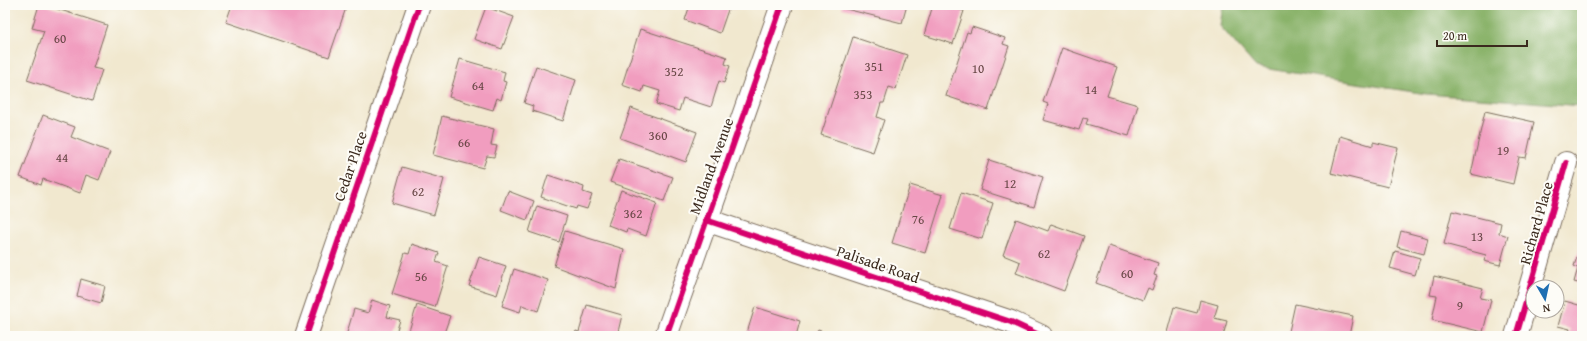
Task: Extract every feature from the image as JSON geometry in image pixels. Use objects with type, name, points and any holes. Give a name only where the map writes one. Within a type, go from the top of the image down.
[{"type":"street","name":"Cedar Place","points":[[306,336],[419,5]]},
{"type":"street","name":"Midland Avenue","points":[[666,336],[782,5]]},
{"type":"street","name":"Richard Place","points":[[1516,336],[1566,163]]},
{"type":"street","name":"Palisade Road","points":[[706,220],[1011,322],[1041,336]]},
{"type":"green space","points":[[1223,5],[1582,5],[1582,106],[1426,94],[1256,67],[1220,26]]},
{"type":"building","points":[[39,5],[45,5],[107,25],[93,68],[102,70],[92,101],[27,80],[44,31],[32,28]]},
{"type":"building","points":[[232,5],[347,5],[329,57],[226,22]]},
{"type":"building","points":[[690,5],[736,5],[735,9],[729,7],[720,33],[685,20]]},
{"type":"building","points":[[843,5],[907,5],[902,23],[842,8]]},
{"type":"building","points":[[933,5],[944,5],[964,11],[953,44],[924,35]]},
{"type":"building","points":[[486,7],[514,17],[502,49],[474,39]]},
{"type":"building","points":[[972,27],[1005,38],[1003,44],[1009,46],[988,110],[946,96],[967,32],[970,33]]},
{"type":"building","points":[[640,29],[727,57],[725,64],[730,66],[724,83],[719,81],[711,107],[683,98],[679,111],[656,104],[660,91],[644,86],[642,92],[622,85]]},
{"type":"building","points":[[853,37],[907,55],[896,89],[889,87],[884,103],[881,103],[877,117],[884,120],[873,152],[821,135]]},
{"type":"building","points":[[1062,48],[1117,67],[1107,96],[1138,105],[1129,136],[1086,124],[1088,119],[1083,118],[1079,130],[1043,120],[1048,104],[1043,102]]},
{"type":"building","points":[[460,59],[505,72],[503,81],[506,82],[501,100],[497,98],[493,110],[449,97]]},
{"type":"building","points":[[536,66],[576,80],[563,121],[532,111],[533,106],[524,103]]},
{"type":"building","points":[[631,108],[697,132],[686,162],[620,138]]},
{"type":"building","points":[[1485,111],[1534,122],[1526,158],[1519,157],[1513,184],[1471,174]]},
{"type":"building","points":[[43,115],[75,127],[71,137],[110,152],[99,180],[86,175],[80,193],[43,179],[41,185],[20,177]]},
{"type":"building","points":[[442,116],[494,129],[491,145],[497,146],[494,157],[487,156],[483,168],[433,155]]},
{"type":"building","points":[[1340,136],[1373,146],[1373,142],[1398,148],[1388,187],[1331,173]]},
{"type":"building","points":[[619,159],[673,177],[664,201],[610,182]]},
{"type":"building","points":[[989,160],[1043,177],[1034,207],[980,190]]},
{"type":"building","points":[[402,167],[444,179],[434,215],[392,203]]},
{"type":"building","points":[[548,175],[584,187],[583,192],[592,195],[587,209],[577,206],[576,209],[541,197]]},
{"type":"building","points":[[910,185],[943,195],[925,253],[892,243]]},
{"type":"building","points":[[621,190],[657,203],[646,236],[627,229],[626,232],[608,225]]},
{"type":"building","points":[[508,191],[534,201],[527,220],[501,210]]},
{"type":"building","points":[[961,193],[993,203],[982,239],[950,229]]},
{"type":"building","points":[[537,206],[567,216],[559,242],[529,232]]},
{"type":"building","points":[[1452,211],[1501,223],[1499,233],[1508,236],[1500,265],[1484,261],[1486,255],[1444,244]]},
{"type":"building","points":[[1016,219],[1048,231],[1051,224],[1084,236],[1064,291],[1016,273],[1020,262],[1003,255]]},
{"type":"building","points":[[565,231],[624,249],[616,289],[554,266]]},
{"type":"building","points":[[1401,231],[1428,238],[1424,254],[1397,247]]},
{"type":"building","points":[[412,244],[439,253],[436,262],[448,266],[435,307],[392,294],[405,253],[409,254]]},
{"type":"building","points":[[1581,245],[1582,284],[1574,282],[1578,268],[1574,266]]},
{"type":"building","points":[[1109,246],[1158,263],[1154,275],[1157,276],[1152,290],[1148,288],[1143,300],[1096,283]]},
{"type":"building","points":[[1395,251],[1420,258],[1415,275],[1390,268]]},
{"type":"building","points":[[479,257],[506,266],[497,295],[469,286]]},
{"type":"building","points":[[514,269],[548,280],[538,311],[522,305],[520,312],[502,306]]},
{"type":"building","points":[[1434,276],[1483,288],[1480,298],[1491,300],[1483,332],[1432,320],[1437,296],[1430,295]]},
{"type":"building","points":[[81,279],[105,286],[101,303],[77,296]]},
{"type":"building","points":[[372,300],[390,306],[387,317],[400,320],[395,336],[346,336],[354,309],[368,313]]},
{"type":"building","points":[[1200,300],[1218,305],[1214,318],[1227,321],[1223,336],[1166,336],[1174,307],[1197,313]]},
{"type":"building","points":[[1565,301],[1582,306],[1582,336],[1567,336],[1570,329],[1558,326],[1560,319],[1565,319]]},
{"type":"building","points":[[1295,304],[1353,316],[1349,336],[1288,336]]},
{"type":"building","points":[[417,305],[450,316],[443,336],[415,336],[408,334]]},
{"type":"building","points":[[587,305],[622,315],[617,336],[574,336],[576,331],[579,332]]},
{"type":"building","points":[[755,307],[800,321],[796,336],[746,336]]},
{"type":"building","points":[[818,330],[835,336],[816,336]]},
{"type":"cycle path","points":[[306,336],[419,5]]},
{"type":"cycle path","points":[[666,336],[782,5]]},
{"type":"cycle path","points":[[1516,336],[1566,163]]},
{"type":"cycle path","points":[[706,220],[1011,322],[1041,336]]}]
